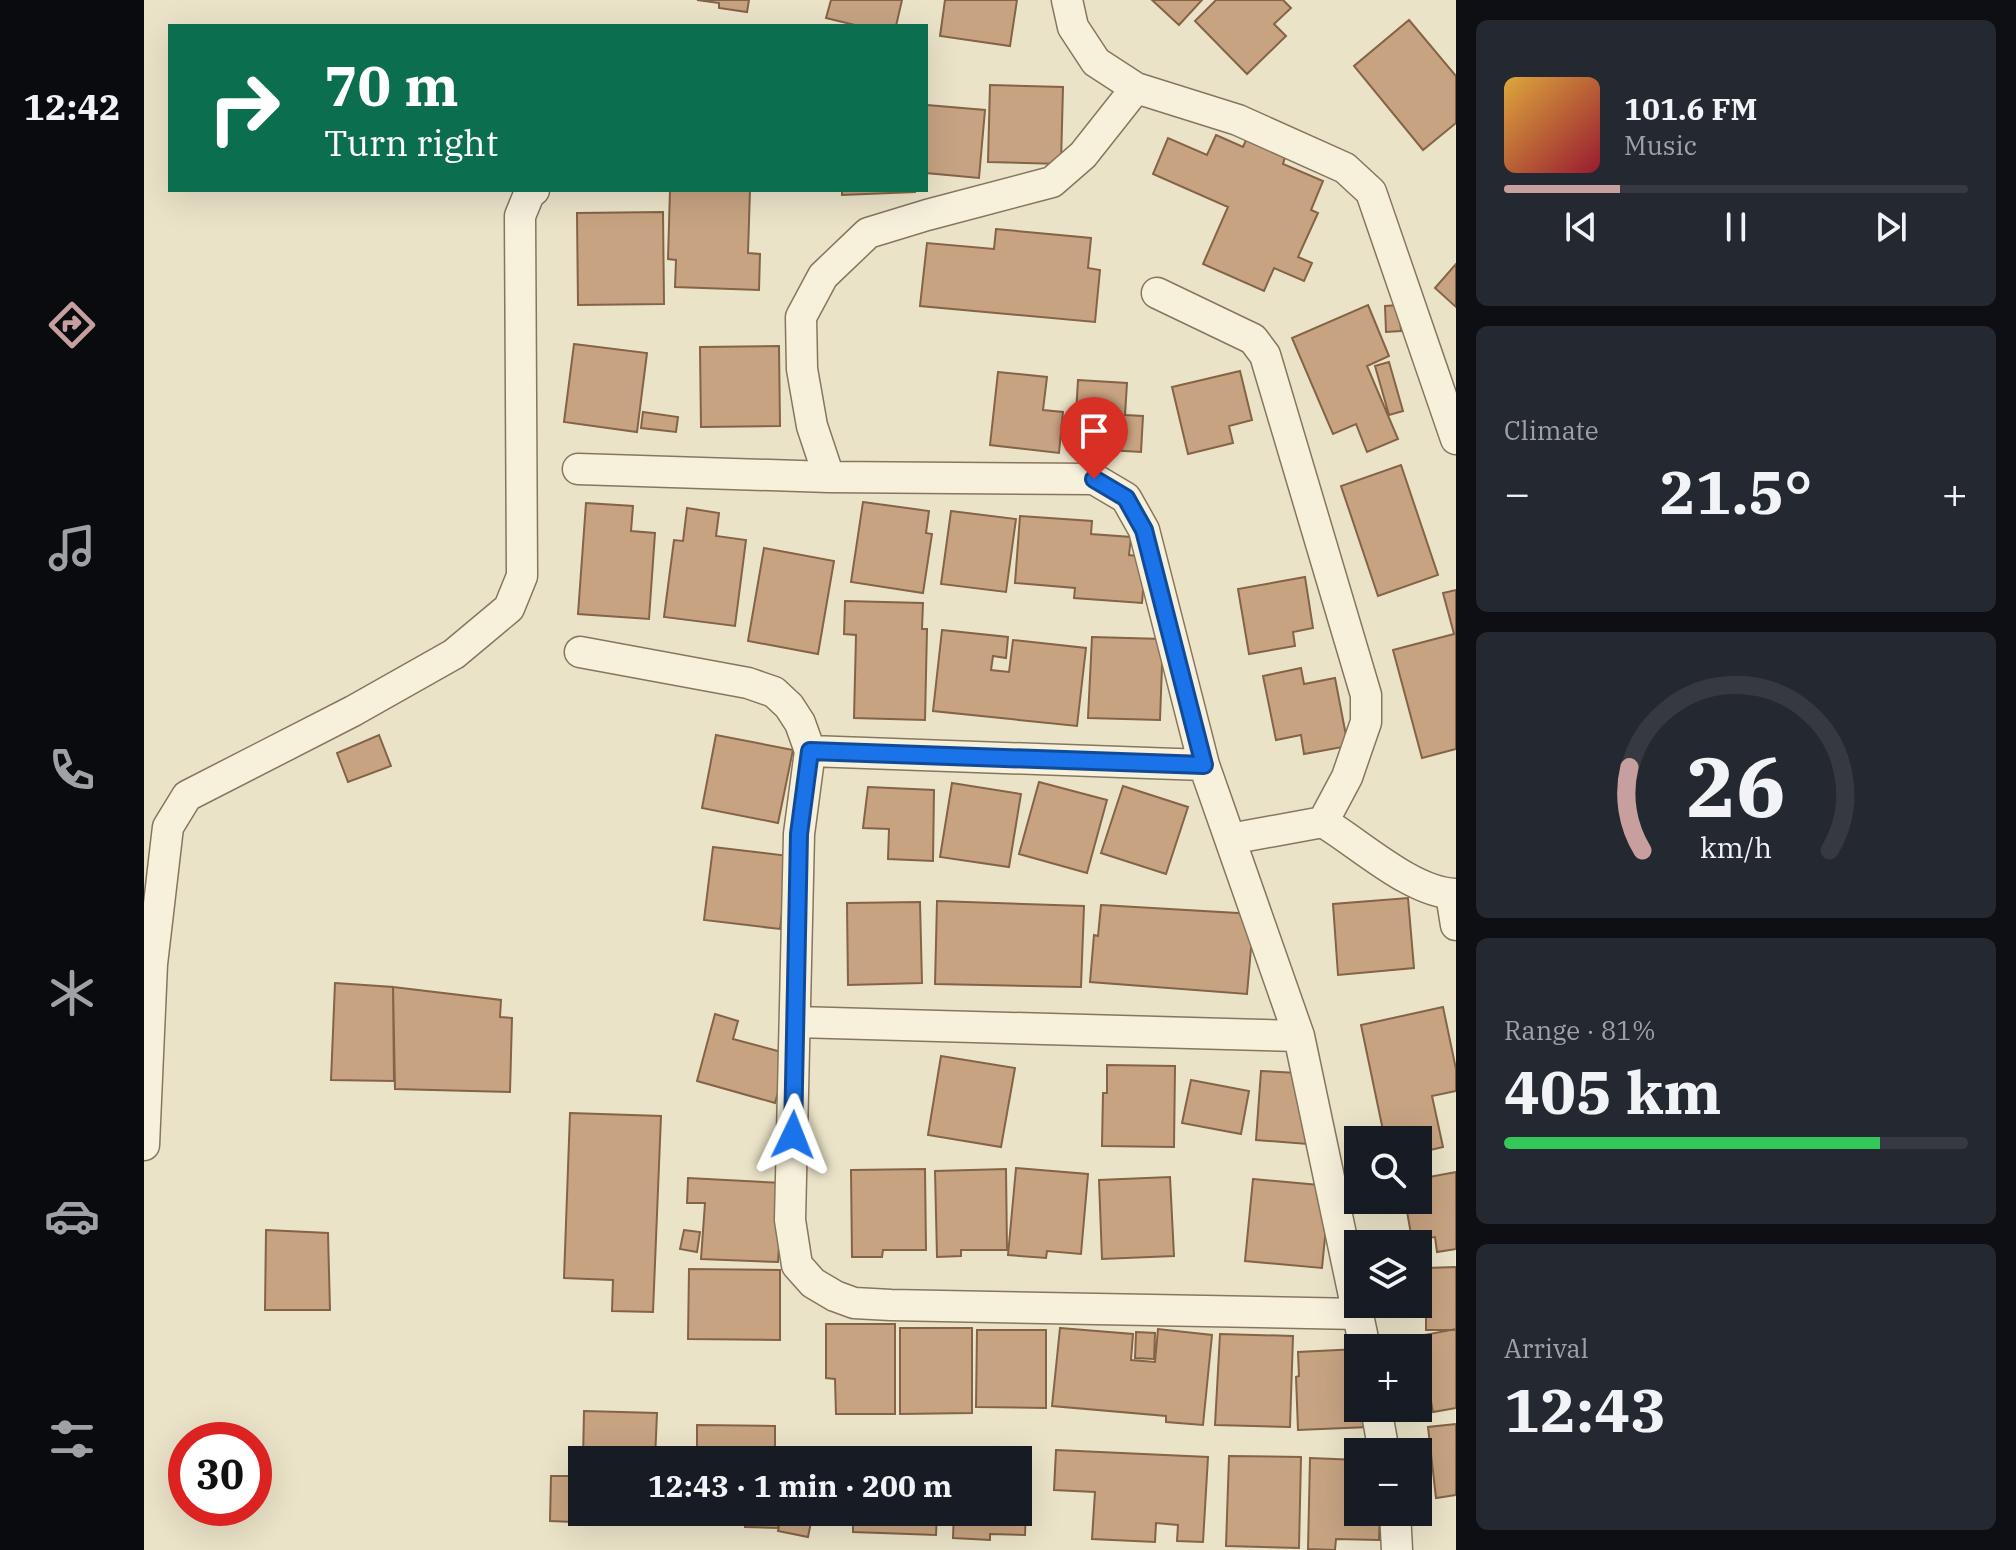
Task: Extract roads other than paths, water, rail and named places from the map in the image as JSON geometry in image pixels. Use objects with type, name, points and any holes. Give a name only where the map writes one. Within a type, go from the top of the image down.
[{"type":"street","points":[[1067,0],[1073,27],[1096,62],[1136,88],[1238,120],[1345,168],[1371,192],[1456,439]]},
{"type":"street","points":[[829,477],[812,426],[802,369],[801,317],[823,276],[868,233],[1052,182],[1083,155],[1136,88]]},
{"type":"street","points":[[144,1145],[152,964],[168,827],[187,796],[353,711],[454,654],[509,608],[522,576],[520,216],[532,192]]},
{"type":"street","points":[[1157,293],[1253,339],[1265,355],[1366,695],[1366,722],[1347,777],[1323,822]]},
{"type":"street","points":[[578,469],[829,477],[1094,479],[1126,498],[1144,530],[1204,765],[1299,1036],[1344,1244]]},
{"type":"street","points":[[580,652],[748,683],[774,692],[789,706],[800,723],[810,751],[799,834],[790,1220],[797,1265],[813,1283],[854,1303],[1344,1314]]},
{"type":"street","points":[[810,751],[1204,765]]},
{"type":"street","points":[[1230,839],[1323,822],[1407,879],[1454,894],[1456,925]]},
{"type":"street","points":[[796,1022],[1299,1036]]},
{"type":"street","points":[[1396,1526],[1397,1550]]}]
